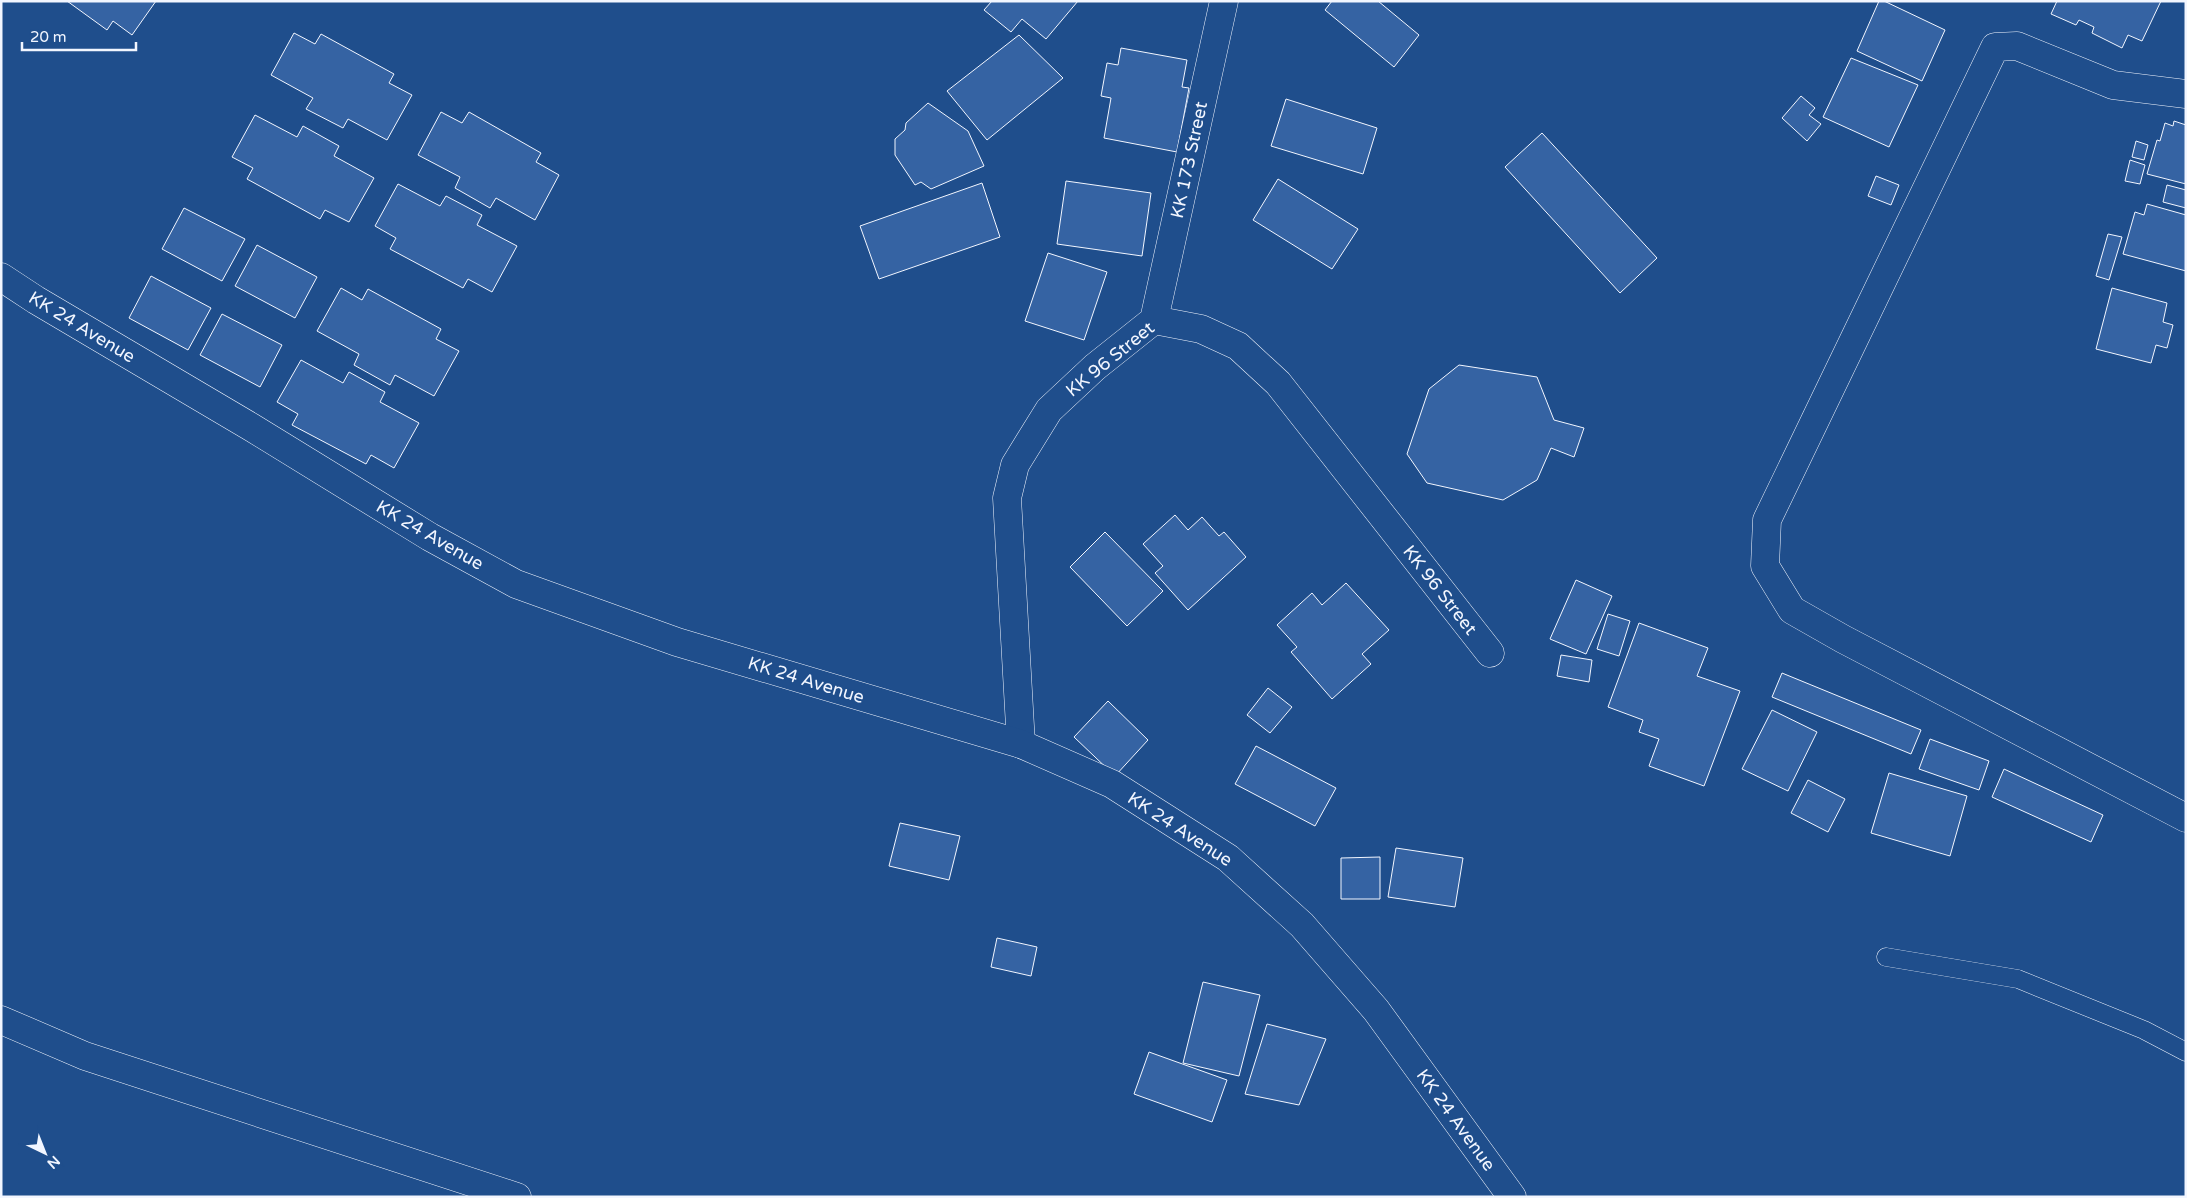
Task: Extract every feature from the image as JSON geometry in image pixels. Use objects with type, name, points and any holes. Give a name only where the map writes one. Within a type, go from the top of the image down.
[{"type":"main road","name":"KK 173 Street","points":[[1154,320],[1224,1]]},
{"type":"main road","points":[[2186,94],[2113,86],[2018,46],[1995,47],[1767,520],[1764,566],[1792,610],[1843,639],[2186,818]]},
{"type":"main road","name":"KK 24 Avenue","points":[[1,277],[36,300],[242,422],[430,537],[516,584],[677,642],[1021,744],[1112,784],[1228,858],[1302,925],[1376,1010],[1512,1197]]},
{"type":"main road","name":"KK 96 Street","points":[[1021,744],[1007,498],[1015,465],[1049,410],[1095,367],[1154,320],[1201,329],[1238,346],[1278,382],[1490,653]]},
{"type":"main road","points":[[1,1020],[85,1056],[517,1197]]},
{"type":"lane","points":[[1886,957],[2018,979],[2144,1030],[2186,1052]]},
{"type":"building","points":[[67,1],[156,1],[132,35],[113,21],[107,30]]},
{"type":"building","points":[[992,1],[1078,1],[1046,39],[1022,19],[1011,32],[984,10]]},
{"type":"building","points":[[1332,1],[1378,1],[1419,35],[1394,67],[1325,10]]},
{"type":"building","points":[[1879,1],[1884,1],[1945,30],[1922,81],[1857,51]]},
{"type":"building","points":[[2057,1],[2161,1],[2142,41],[2128,35],[2122,48],[2092,33],[2094,27],[2079,20],[2076,25],[2051,14]]},
{"type":"building","points":[[294,33],[315,44],[321,34],[394,74],[389,83],[412,95],[387,140],[348,119],[343,128],[306,109],[313,98],[271,75]]},
{"type":"building","points":[[1019,35],[1063,78],[987,140],[947,91]]},
{"type":"building","points":[[1121,48],[1187,60],[1182,87],[1189,88],[1177,152],[1104,138],[1111,98],[1101,96],[1107,63],[1118,65]]},
{"type":"building","points":[[1851,58],[1918,85],[1889,147],[1823,117]]},
{"type":"building","points":[[1801,96],[1815,108],[1809,115],[1821,124],[1807,141],[1782,118]]},
{"type":"building","points":[[1286,99],[1377,128],[1363,174],[1271,146]]},
{"type":"building","points":[[928,103],[968,131],[984,166],[931,189],[921,182],[915,185],[895,155],[895,139],[905,130],[906,123]]},
{"type":"building","points":[[441,112],[462,123],[469,112],[541,153],[536,162],[559,175],[535,220],[496,198],[490,208],[455,188],[460,177],[418,155]]},
{"type":"building","points":[[255,115],[297,137],[303,126],[339,146],[334,156],[374,178],[349,222],[325,210],[320,219],[247,179],[253,168],[232,157]]},
{"type":"building","points":[[2174,121],[2186,125],[2186,184],[2147,174],[2157,140],[2160,141],[2165,123],[2173,126]]},
{"type":"building","points":[[1542,133],[1657,258],[1620,293],[1505,167]]},
{"type":"building","points":[[2136,141],[2148,145],[2144,160],[2132,157]]},
{"type":"building","points":[[2130,160],[2145,165],[2140,184],[2125,181]]},
{"type":"building","points":[[1876,176],[1899,185],[1891,205],[1868,196]]},
{"type":"building","points":[[1278,179],[1358,229],[1332,269],[1253,220]]},
{"type":"building","points":[[1066,181],[1151,193],[1142,256],[1057,244]]},
{"type":"building","points":[[982,183],[1000,237],[879,279],[860,226]]},
{"type":"building","points":[[398,184],[440,206],[446,196],[482,215],[477,225],[517,246],[492,292],[468,279],[463,288],[390,249],[396,238],[375,226]]},
{"type":"building","points":[[2167,185],[2186,190],[2186,208],[2163,202]]},
{"type":"building","points":[[2147,204],[2186,215],[2186,271],[2123,254],[2135,212],[2144,215]]},
{"type":"building","points":[[184,208],[245,239],[222,281],[162,249]]},
{"type":"building","points":[[2108,234],[2122,237],[2109,280],[2096,276]]},
{"type":"building","points":[[257,245],[317,277],[295,318],[235,286]]},
{"type":"building","points":[[1048,253],[1107,272],[1084,340],[1025,321]]},
{"type":"building","points":[[151,276],[211,308],[188,350],[129,318]]},
{"type":"building","points":[[341,288],[362,300],[368,289],[441,329],[436,339],[459,351],[434,396],[395,375],[390,385],[354,365],[359,354],[317,331]]},
{"type":"building","points":[[2112,288],[2167,303],[2163,322],[2173,325],[2167,348],[2156,345],[2151,363],[2096,349]]},
{"type":"building","points":[[222,314],[282,345],[260,387],[200,355]]},
{"type":"building","points":[[301,360],[343,383],[349,372],[385,392],[380,402],[419,423],[394,468],[371,455],[366,464],[292,425],[298,414],[277,402]]},
{"type":"building","points":[[1459,365],[1537,377],[1554,420],[1584,428],[1574,457],[1551,448],[1537,480],[1503,500],[1427,483],[1407,454],[1429,389]]},
{"type":"building","points":[[1175,515],[1188,530],[1202,517],[1219,536],[1224,532],[1246,557],[1188,610],[1155,573],[1163,566],[1143,544]]},
{"type":"building","points":[[1105,532],[1163,591],[1127,626],[1070,567]]},
{"type":"building","points":[[1576,580],[1612,596],[1586,654],[1550,639]]},
{"type":"building","points":[[1346,583],[1389,630],[1362,654],[1371,664],[1332,699],[1291,652],[1297,647],[1277,625],[1312,593],[1322,605]]},
{"type":"building","points":[[1608,614],[1630,621],[1619,656],[1597,649]]},
{"type":"building","points":[[1639,623],[1708,648],[1697,676],[1740,691],[1704,786],[1649,766],[1659,739],[1639,732],[1643,720],[1608,707]]},
{"type":"building","points":[[1561,655],[1592,660],[1589,682],[1557,676]]},
{"type":"building","points":[[1782,673],[1921,730],[1911,754],[1772,697]]},
{"type":"building","points":[[1268,688],[1292,707],[1270,733],[1247,715]]},
{"type":"building","points":[[1108,701],[1148,740],[1115,776],[1074,737]]},
{"type":"building","points":[[1772,710],[1817,732],[1788,791],[1742,769]]},
{"type":"building","points":[[1930,739],[1989,761],[1979,790],[1919,769]]},
{"type":"building","points":[[1256,746],[1336,788],[1315,826],[1235,784]]},
{"type":"building","points":[[2004,769],[2103,815],[2091,842],[1992,797]]},
{"type":"building","points":[[1889,773],[1967,796],[1950,856],[1871,833]]},
{"type":"building","points":[[1808,780],[1845,799],[1828,832],[1791,813]]},
{"type":"building","points":[[900,823],[960,836],[949,880],[889,866]]},
{"type":"building","points":[[1396,848],[1463,858],[1455,907],[1388,897]]},
{"type":"building","points":[[1380,857],[1380,899],[1341,899],[1341,858]]},
{"type":"building","points":[[997,938],[1037,947],[1031,976],[991,967]]},
{"type":"building","points":[[1203,982],[1260,995],[1239,1076],[1183,1063]]},
{"type":"building","points":[[1267,1024],[1326,1039],[1299,1105],[1245,1094]]},
{"type":"building","points":[[1149,1052],[1227,1080],[1212,1122],[1134,1094]]}]
